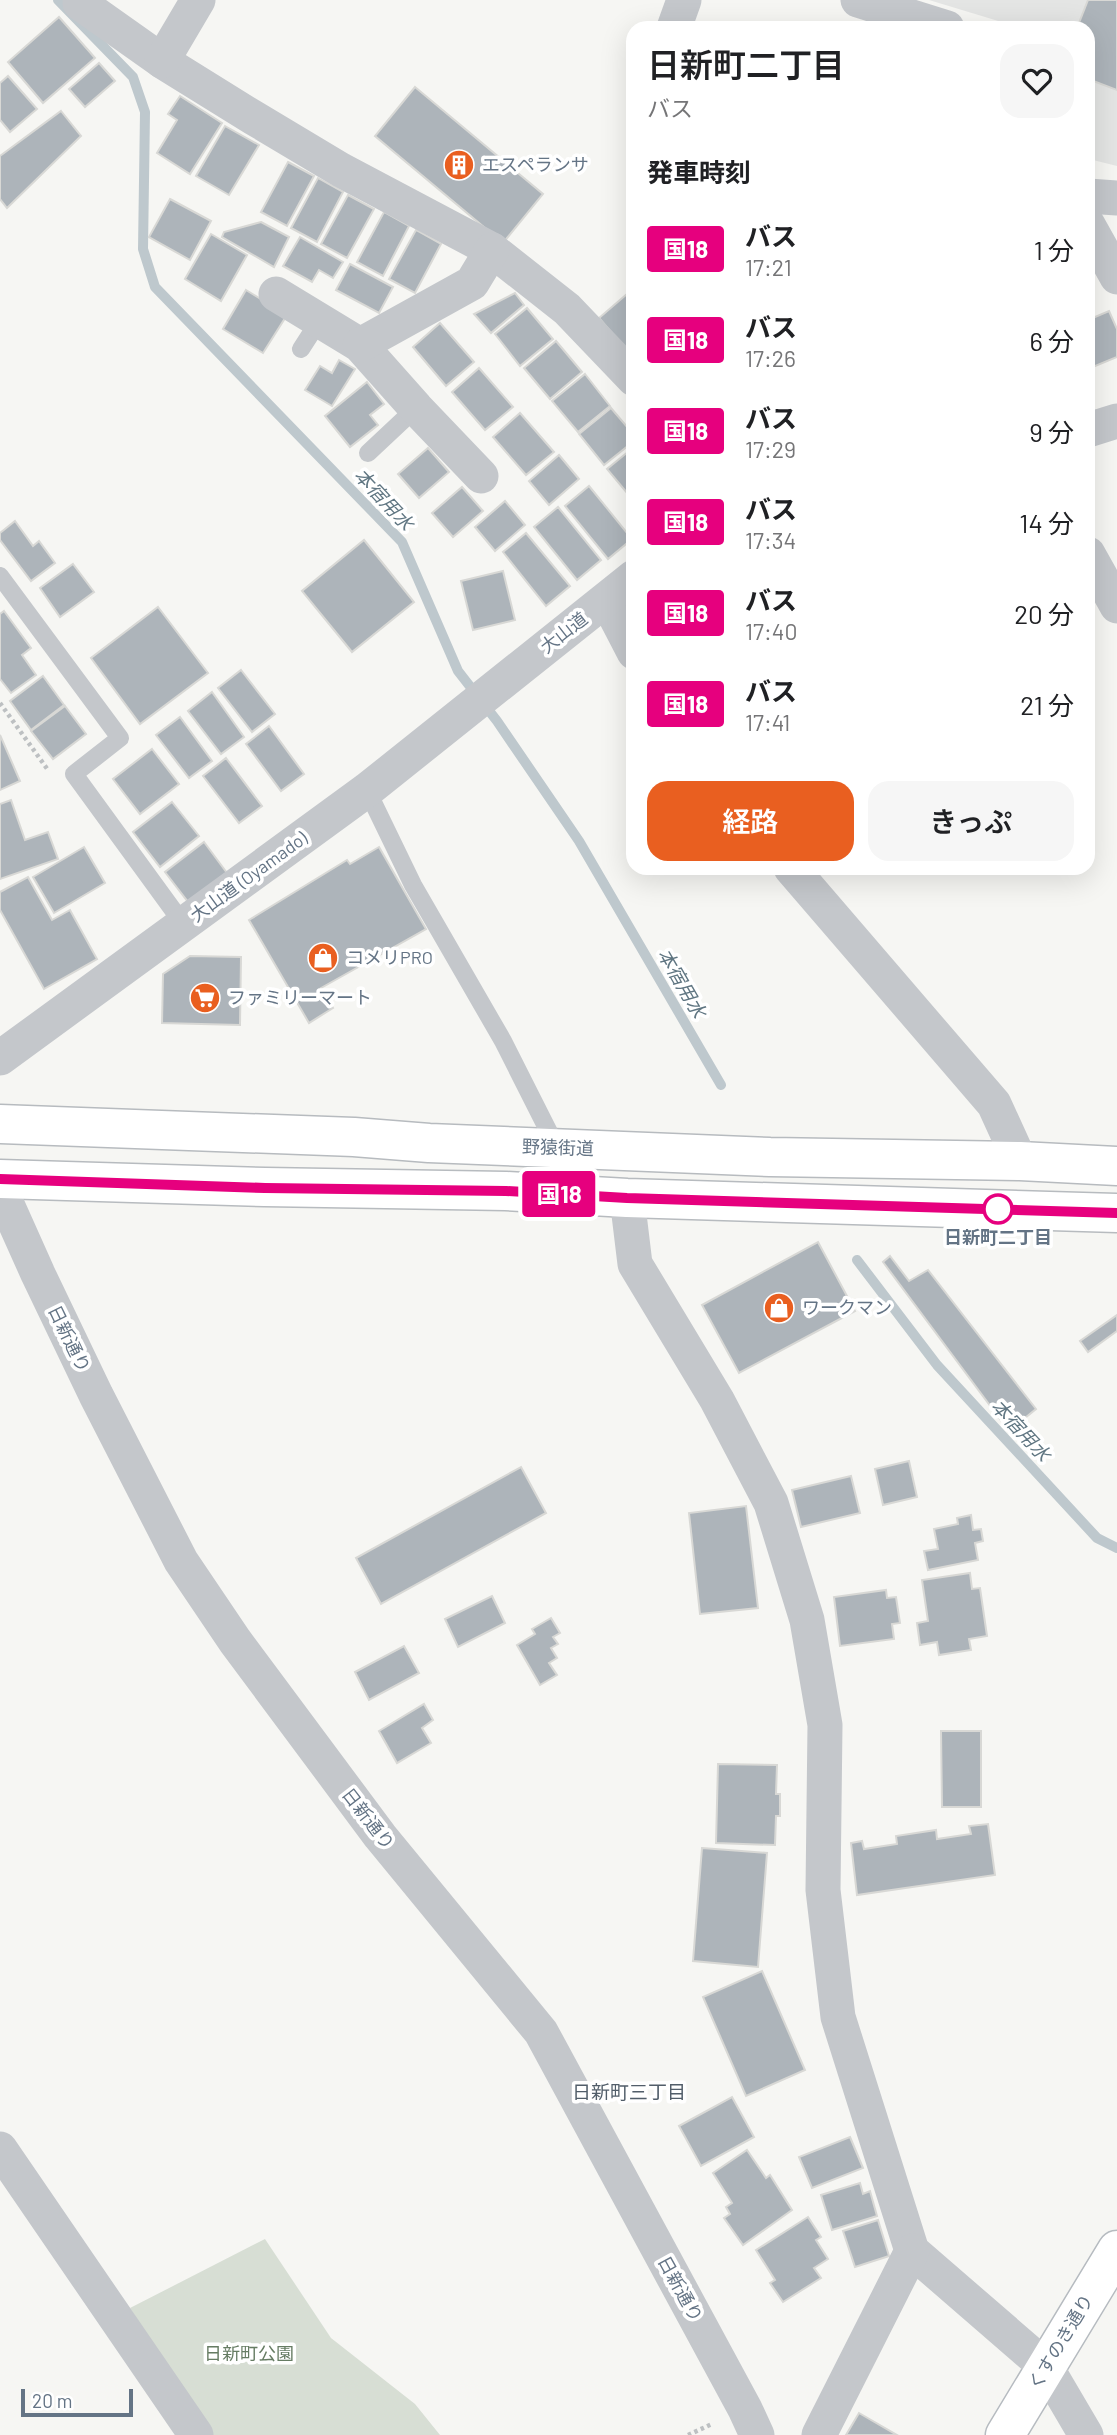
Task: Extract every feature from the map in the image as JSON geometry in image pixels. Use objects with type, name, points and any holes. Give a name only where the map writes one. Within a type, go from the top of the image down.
[{"type":"main road","name":"野猿街道","points":[[0,1124],[354,1137],[429,1143],[770,1157],[1020,1161],[1117,1166]]},
{"type":"main road","points":[[0,1179],[265,1188],[506,1191],[627,1198],[1117,1213]]},
{"type":"main road","name":"くすのき通り","points":[[1005,2435],[1117,2250]]},
{"type":"street","points":[[162,61],[198,0]]},
{"type":"street","points":[[676,21],[684,0]]},
{"type":"street","points":[[858,0],[925,21]]},
{"type":"street","points":[[79,2],[162,61],[341,170],[492,250],[567,309],[626,371]]},
{"type":"street","points":[[1095,196],[1117,198]]},
{"type":"street","points":[[1095,238],[1117,277]]},
{"type":"street","points":[[359,345],[472,284],[492,250]]},
{"type":"street","points":[[276,294],[310,335],[359,345],[481,476]]},
{"type":"street","points":[[1095,428],[1117,421]]},
{"type":"street","points":[[1095,564],[1114,592]]},
{"type":"street","name":"大山道","points":[[494,688],[626,584]]},
{"type":"street","points":[[607,600],[626,637]]},
{"type":"street","name":"大山道 (Oyamado)","points":[[0,1058],[367,790],[494,688]]},
{"type":"street","points":[[797,875],[994,1104],[1020,1161]]},
{"type":"street","name":"日新通り","points":[[0,1189],[96,1395],[181,1561],[235,1641],[380,1836],[541,2032],[757,2435]]},
{"type":"street","points":[[627,1198],[635,1264],[717,1399],[771,1503],[807,1620],[825,1725],[823,1890],[838,2017],[912,2251],[1046,2367],[1086,2435]]},
{"type":"street","points":[[0,2149],[196,2435]]},
{"type":"street","points":[[819,2435],[912,2251]]},
{"type":"lane","points":[[368,453],[415,408]]},
{"type":"lane","points":[[0,576],[120,738],[74,774],[184,925]]},
{"type":"lane","points":[[367,790],[413,885],[503,1041],[557,1148]]},
{"type":"path","points":[[0,703],[53,776],[74,774]]},
{"type":"shaded area","points":[[929,0],[1117,0],[1117,166],[1095,160],[1095,21],[998,21]]},
{"type":"green space","name":"日新町公園","points":[[265,2239],[331,2338],[415,2404],[440,2435],[208,2435],[130,2308]]},
{"type":"building","points":[[1088,0],[1117,0],[1117,90],[1095,82],[1095,21],[1080,21]]},
{"type":"building","points":[[59,17],[95,58],[43,103],[8,62]]},
{"type":"building","points":[[99,63],[115,81],[85,107],[69,89]]},
{"type":"building","points":[[8,76],[37,109],[10,132],[0,120],[0,83]]},
{"type":"building","name":"エスペランサ","points":[[415,87],[543,194],[503,243],[375,136]]},
{"type":"building","points":[[180,96],[222,123],[190,174],[157,153],[177,120],[168,114]]},
{"type":"building","points":[[61,111],[81,136],[7,208],[0,199],[0,156]]},
{"type":"building","points":[[225,126],[259,145],[229,195],[196,176]]},
{"type":"building","points":[[288,162],[314,176],[287,226],[261,212]]},
{"type":"building","points":[[318,178],[343,192],[317,242],[291,228]]},
{"type":"building","points":[[348,195],[374,209],[347,258],[321,244]]},
{"type":"building","points":[[170,199],[211,221],[190,260],[149,237]]},
{"type":"building","points":[[384,212],[409,226],[383,276],[357,262]]},
{"type":"building","points":[[261,222],[289,237],[274,267],[222,237],[224,232]]},
{"type":"building","points":[[416,230],[441,244],[415,293],[389,279]]},
{"type":"building","points":[[211,234],[247,255],[221,301],[185,279]]},
{"type":"building","points":[[300,237],[343,262],[333,278],[319,270],[312,282],[283,266]]},
{"type":"building","points":[[350,264],[393,287],[379,313],[336,290]]},
{"type":"building","points":[[246,290],[287,315],[263,353],[223,329]]},
{"type":"building","points":[[515,293],[524,305],[491,333],[474,314]]},
{"type":"building","points":[[626,295],[626,350],[599,318]]},
{"type":"building","points":[[527,308],[553,339],[520,366],[495,334]]},
{"type":"building","points":[[1109,311],[1117,329],[1117,357],[1095,366],[1095,317]]},
{"type":"building","points":[[440,323],[474,362],[446,386],[413,347]]},
{"type":"building","points":[[556,341],[582,372],[550,399],[524,368]]},
{"type":"building","points":[[339,360],[355,369],[332,406],[305,390],[320,366],[332,373]]},
{"type":"building","points":[[479,368],[513,407],[485,430],[452,392]]},
{"type":"building","points":[[585,374],[610,406],[578,432],[552,401]]},
{"type":"building","points":[[367,382],[384,404],[370,415],[378,425],[350,447],[325,416]]},
{"type":"building","points":[[611,408],[626,426],[626,447],[604,465],[579,434]]},
{"type":"building","points":[[520,413],[554,452],[526,475],[493,437]]},
{"type":"building","points":[[428,448],[449,472],[419,498],[398,474]]},
{"type":"building","points":[[626,454],[626,492],[607,469]]},
{"type":"building","points":[[559,455],[579,479],[549,505],[529,481]]},
{"type":"building","points":[[589,486],[626,532],[626,544],[608,559],[565,506]]},
{"type":"building","points":[[462,487],[483,511],[453,537],[432,513]]},
{"type":"building","points":[[505,501],[525,525],[495,551],[475,527]]},
{"type":"building","points":[[558,507],[601,560],[577,580],[534,527]]},
{"type":"building","points":[[15,521],[33,546],[39,541],[55,563],[31,581],[0,540],[0,533]]},
{"type":"building","points":[[526,533],[570,586],[546,606],[503,552]]},
{"type":"building","points":[[364,540],[414,602],[352,652],[302,591]]},
{"type":"building","points":[[73,564],[94,592],[60,617],[40,588]]},
{"type":"building","points":[[503,571],[515,620],[473,630],[461,581]]},
{"type":"building","points":[[158,607],[208,673],[140,724],[91,658]]},
{"type":"building","points":[[4,611],[31,648],[22,655],[36,675],[11,693],[0,679],[0,614]]},
{"type":"building","points":[[241,670],[275,714],[252,732],[218,688]]},
{"type":"building","points":[[43,676],[64,705],[31,730],[10,701]]},
{"type":"building","points":[[212,692],[244,737],[221,754],[188,711]]},
{"type":"building","points":[[65,706],[86,734],[53,759],[31,731]]},
{"type":"building","points":[[180,717],[212,761],[189,778],[156,735]]},
{"type":"building","points":[[269,726],[304,774],[281,791],[246,744]]},
{"type":"building","points":[[0,735],[20,781],[0,790]]},
{"type":"building","points":[[152,749],[179,784],[140,814],[113,779]]},
{"type":"building","points":[[226,758],[262,806],[239,823],[203,776]]},
{"type":"building","points":[[11,800],[25,840],[48,832],[58,859],[0,879],[0,804]]},
{"type":"building","points":[[172,802],[199,836],[160,867],[133,832]]},
{"type":"building","points":[[204,842],[230,877],[192,907],[165,872]]},
{"type":"building","points":[[84,847],[105,883],[54,913],[33,877]]},
{"type":"building","name":"コメリPRO","points":[[379,847],[426,929],[321,988],[333,1008],[309,1023],[249,920],[347,860],[350,864]]},
{"type":"building","points":[[28,877],[52,920],[70,910],[97,959],[44,989],[0,910],[0,892]]},
{"type":"building","points":[[190,956],[241,957],[240,1025],[162,1023],[163,974]]},
{"type":"building","name":"ワークマン","points":[[818,1242],[855,1311],[739,1373],[702,1305]]},
{"type":"building","points":[[890,1256],[909,1281],[928,1270],[1036,1409],[1009,1431],[883,1262]]},
{"type":"building","points":[[1117,1315],[1117,1331],[1088,1352],[1080,1341]]},
{"type":"building","points":[[909,1461],[917,1497],[883,1505],[875,1469]]},
{"type":"building","points":[[521,1467],[546,1513],[381,1604],[356,1558]]},
{"type":"building","points":[[851,1476],[860,1513],[801,1527],[792,1490]]},
{"type":"building","points":[[746,1506],[758,1608],[700,1614],[689,1513]]},
{"type":"building","points":[[971,1515],[973,1530],[981,1529],[983,1541],[975,1543],[978,1560],[928,1570],[924,1551],[938,1549],[934,1529],[958,1524],[957,1518]]},
{"type":"building","points":[[970,1573],[972,1589],[980,1588],[987,1636],[969,1639],[971,1650],[939,1655],[937,1642],[920,1645],[917,1623],[928,1621],[922,1580]]},
{"type":"building","points":[[886,1590],[887,1598],[896,1597],[900,1623],[892,1624],[894,1639],[840,1646],[834,1597]]},
{"type":"building","points":[[492,1596],[505,1623],[458,1647],[445,1619]]},
{"type":"building","points":[[551,1618],[560,1633],[553,1637],[558,1644],[551,1648],[557,1658],[549,1663],[557,1675],[540,1685],[517,1645],[535,1634],[532,1629]]},
{"type":"building","points":[[404,1646],[419,1673],[369,1700],[355,1672]]},
{"type":"building","points":[[424,1704],[433,1720],[422,1728],[431,1743],[397,1763],[379,1731]]},
{"type":"building","points":[[941,1731],[981,1731],[981,1807],[942,1807]]},
{"type":"building","points":[[718,1764],[777,1765],[776,1794],[780,1794],[780,1816],[776,1816],[775,1845],[716,1843]]},
{"type":"building","points":[[988,1824],[995,1875],[857,1895],[851,1843],[862,1841],[864,1849],[897,1844],[896,1836],[936,1830],[937,1839],[971,1834],[969,1826]]},
{"type":"building","points":[[702,1848],[767,1853],[758,1967],[693,1961]]},
{"type":"building","points":[[762,1971],[805,2070],[746,2096],[703,1997]]},
{"type":"building","points":[[732,2097],[754,2137],[701,2166],[679,2126]]},
{"type":"building","points":[[850,2137],[863,2168],[812,2188],[799,2157]]},
{"type":"building","points":[[747,2150],[766,2178],[770,2175],[792,2210],[743,2245],[724,2218],[730,2214],[726,2207],[732,2203],[713,2173]]},
{"type":"building","points":[[860,2183],[863,2194],[870,2191],[877,2216],[832,2230],[821,2195]]},
{"type":"building","points":[[808,2217],[821,2237],[816,2240],[828,2259],[814,2268],[821,2278],[783,2302],[770,2283],[775,2280],[756,2250]]},
{"type":"building","points":[[878,2220],[889,2256],[855,2267],[843,2231]]},
{"type":"building","points":[[859,2413],[897,2435],[846,2435]]},
{"type":"waterway","name":"本宿用水","points":[[58,0],[133,77],[145,112],[143,249],[155,287],[402,542],[458,671],[497,721],[579,841],[721,1085]]},
{"type":"waterway","name":"本宿用水","points":[[857,1260],[937,1365],[1097,1538],[1117,1548]]},
{"type":"bus line","name":"国18","points":[[0,1179],[265,1188],[506,1191],[627,1198],[1117,1213]]},
{"type":"place","name":"エスペランサ","points":[[459,165]]},
{"type":"place","name":"コメリPRO","points":[[323,958]]},
{"type":"place","name":"ファミリーマート","points":[[205,998]]},
{"type":"place","name":"日新町二丁目","points":[[998,1209]]},
{"type":"place","name":"ワークマン","points":[[779,1308]]},
{"type":"district","name":"日新町三丁目","points":[[629,2092]]}]
